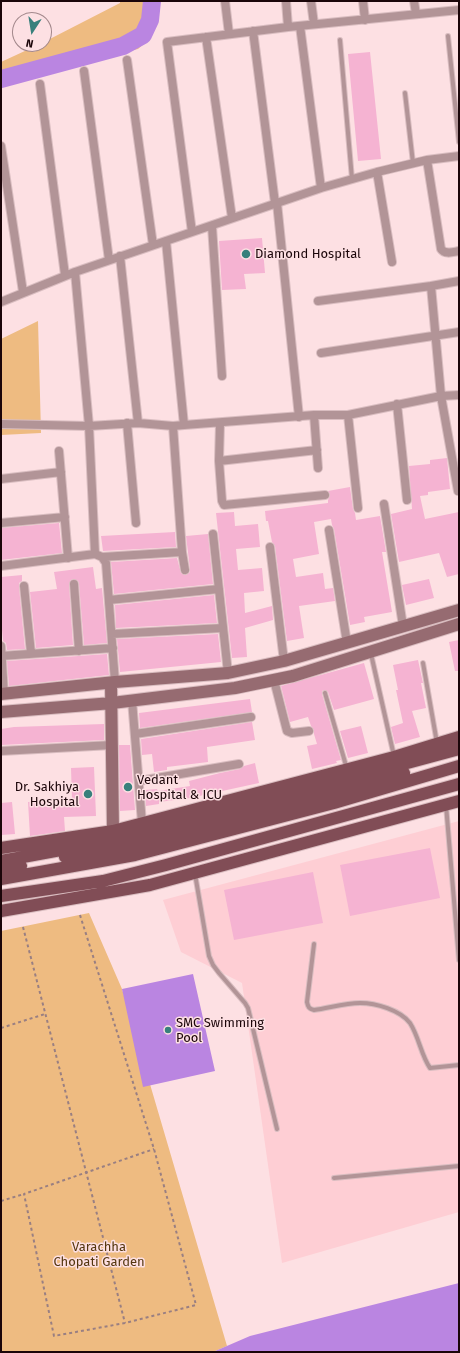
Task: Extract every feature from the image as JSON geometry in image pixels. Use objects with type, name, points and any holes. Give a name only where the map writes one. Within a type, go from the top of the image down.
[{"type":"main road","points":[[1,848],[113,831],[394,757],[459,737]]},
{"type":"main road","points":[[1,861],[99,843],[126,840],[459,749]]},
{"type":"main road","points":[[1,870],[136,846],[459,757]]},
{"type":"main road","points":[[1,879],[135,855],[334,802],[459,766]]},
{"type":"main road","points":[[1,896],[103,881],[459,784]]},
{"type":"main road","points":[[1,911],[150,885],[459,801]]},
{"type":"street","points":[[225,1],[229,34]]},
{"type":"street","points":[[286,1],[288,27]]},
{"type":"street","points":[[312,1],[314,24]]},
{"type":"street","points":[[363,1],[365,20]]},
{"type":"street","points":[[414,1],[416,14]]},
{"type":"street","points":[[192,232],[166,44],[168,41],[314,24],[459,10]]},
{"type":"street","points":[[300,26],[321,188]]},
{"type":"street","points":[[253,31],[276,203],[299,417]]},
{"type":"street","points":[[206,37],[232,218]]},
{"type":"street","points":[[127,60],[153,245]]},
{"type":"street","points":[[84,71],[109,260]]},
{"type":"street","points":[[40,84],[65,275]]},
{"type":"street","points":[[1,146],[23,292]]},
{"type":"street","points":[[1,302],[65,275],[321,188],[427,160],[459,156]]},
{"type":"street","points":[[427,160],[440,249],[446,253],[459,251]]},
{"type":"street","points":[[377,172],[392,262]]},
{"type":"street","points":[[212,226],[222,376]]},
{"type":"street","points":[[166,241],[184,426]]},
{"type":"street","points":[[120,256],[138,423]]},
{"type":"street","points":[[75,272],[89,426],[98,556],[106,563],[113,648],[113,831]]},
{"type":"street","points":[[318,301],[459,282]]},
{"type":"street","points":[[431,286],[441,396],[458,491]]},
{"type":"street","points":[[321,353],[459,332]]},
{"type":"street","points":[[1,424],[89,426],[138,423],[184,426],[314,415],[348,415],[441,396],[459,395]]},
{"type":"street","points":[[397,404],[407,500]]},
{"type":"street","points":[[314,415],[318,468]]},
{"type":"street","points":[[348,415],[358,508]]},
{"type":"street","points":[[127,423],[136,523]]},
{"type":"street","points":[[220,423],[219,461],[222,501],[224,505],[325,496]]},
{"type":"street","points":[[173,426],[182,552],[185,570]]},
{"type":"street","points":[[219,461],[317,450]]},
{"type":"street","points":[[59,452],[68,558]]},
{"type":"street","points":[[1,479],[61,472]]},
{"type":"street","points":[[384,504],[404,626]]},
{"type":"street","points":[[1,523],[65,517]]},
{"type":"street","points":[[329,530],[347,643]]},
{"type":"street","points":[[214,534],[228,673]]},
{"type":"street","points":[[270,547],[284,661]]},
{"type":"street","points":[[1,566],[68,558],[182,552]]},
{"type":"street","points":[[74,584],[79,650]]},
{"type":"street","points":[[24,586],[31,654]]},
{"type":"street","points":[[109,600],[219,589]]},
{"type":"street","points":[[1,646],[2,694],[228,673],[284,661],[459,610]]},
{"type":"street","points":[[1,712],[132,700],[234,688],[293,676],[459,624]]},
{"type":"street","points":[[112,634],[223,628]]},
{"type":"street","points":[[1,656],[113,648]]},
{"type":"street","points":[[274,680],[287,731],[292,734],[309,731]]},
{"type":"street","points":[[132,700],[142,823]]},
{"type":"street","points":[[135,734],[251,717]]},
{"type":"street","points":[[1,751],[112,745]]},
{"type":"street","points":[[139,781],[239,764]]},
{"type":"lane","points":[[448,36],[459,142]]},
{"type":"lane","points":[[340,40],[352,179]]},
{"type":"lane","points":[[404,93],[413,164]]},
{"type":"lane","points":[[370,652],[394,757]]},
{"type":"lane","points":[[423,663],[437,744]]},
{"type":"lane","points":[[325,693],[347,769]]},
{"type":"lane","points":[[446,804],[459,960]]},
{"type":"lane","points":[[194,873],[209,956],[219,973],[248,1008],[277,1129]]},
{"type":"lane","points":[[454,901],[459,901]]},
{"type":"lane","points":[[314,944],[307,1002],[310,1009],[314,1010],[358,1003],[389,1010],[405,1018],[410,1024],[430,1068],[459,1065]]},
{"type":"lane","points":[[334,1178],[459,1166]]},
{"type":"path","points":[[24,1194],[54,1336],[125,1323],[196,1304],[154,1149],[80,915]]},
{"type":"path","points":[[23,927],[125,1323]]},
{"type":"path","points":[[1,1028],[45,1014]]},
{"type":"path","points":[[1,1201],[154,1149]]},
{"type":"shaded area","points":[[459,821],[459,1212],[282,1263],[242,983],[181,952],[163,900]]},
{"type":"shaded area","name":"SMC Swimming Pool","points":[[193,974],[215,1071],[143,1087],[122,989]]},
{"type":"shaded area","points":[[459,1283],[459,1352],[213,1352],[250,1336]]},
{"type":"green space","points":[[120,1],[160,1],[146,42],[138,49],[1,84],[1,62],[23,52],[52,52],[52,38],[120,3]]},
{"type":"green space","points":[[38,321],[41,433],[1,435],[1,339]]},
{"type":"green space","name":"Varachha Chopati Garden","points":[[89,913],[122,989],[227,1346],[213,1352],[1,1352],[1,931]]},
{"type":"building","points":[[370,52],[381,159],[358,161],[348,54]]},
{"type":"building","points":[[262,238],[265,273],[244,274],[246,289],[222,290],[219,241]]},
{"type":"building","points":[[447,458],[450,489],[428,492],[428,495],[420,496],[425,519],[459,512],[459,574],[447,577],[439,553],[399,562],[391,514],[412,509],[409,466],[430,464],[430,460]]},
{"type":"building","points":[[350,487],[356,520],[380,516],[386,552],[382,552],[392,612],[364,617],[365,622],[350,625],[331,519],[314,522],[319,554],[293,559],[296,577],[323,573],[325,589],[333,588],[335,601],[299,606],[304,638],[287,641],[275,546],[272,542],[268,521],[266,521],[265,511],[328,503],[330,495],[328,491]]},
{"type":"building","points":[[234,512],[235,526],[258,524],[260,547],[236,549],[238,570],[262,568],[264,591],[244,593],[245,613],[272,606],[273,620],[245,628],[247,657],[232,658],[216,513]]},
{"type":"building","points":[[59,523],[62,553],[1,560],[1,528]]},
{"type":"building","points":[[175,532],[176,547],[103,551],[101,536]]},
{"type":"building","points":[[208,534],[213,584],[114,594],[111,562],[177,558],[181,573],[186,575],[190,572],[190,569],[186,536]]},
{"type":"building","points":[[93,567],[96,589],[102,588],[107,643],[84,645],[79,584],[78,581],[74,579],[71,580],[69,584],[73,645],[36,648],[30,592],[57,589],[54,572]]},
{"type":"building","points":[[22,575],[22,581],[19,583],[19,587],[25,649],[7,650],[6,643],[3,641],[1,619],[1,577]]},
{"type":"building","points":[[429,579],[434,598],[406,605],[402,585]]},
{"type":"building","points":[[214,595],[217,623],[116,628],[115,605]]},
{"type":"building","points":[[218,634],[221,662],[120,672],[117,639]]},
{"type":"building","points":[[459,640],[459,671],[455,671],[449,642]]},
{"type":"building","points":[[107,654],[109,675],[9,686],[7,661]]},
{"type":"building","points":[[418,660],[426,708],[412,711],[420,737],[395,744],[391,727],[403,723],[396,690],[398,690],[393,665]]},
{"type":"building","points":[[364,663],[374,699],[334,710],[328,692],[325,690],[322,691],[341,760],[336,761],[337,763],[312,769],[307,746],[317,744],[314,730],[308,717],[290,722],[281,686]]},
{"type":"building","points":[[250,699],[252,712],[140,728],[139,713]]},
{"type":"building","points":[[252,722],[255,740],[207,747],[208,762],[167,767],[167,770],[154,772],[152,754],[142,755],[141,739]]},
{"type":"building","points":[[104,724],[104,740],[1,745],[1,729],[14,727]]},
{"type":"building","points":[[361,726],[368,753],[348,758],[340,731]]},
{"type":"building","points":[[119,745],[130,745],[135,810],[120,811]]},
{"type":"building","points":[[255,763],[259,783],[190,798],[159,802],[159,804],[146,806],[145,790],[157,789],[158,791],[190,786],[189,781],[240,769],[244,766]]},
{"type":"building","points":[[94,767],[96,816],[64,817],[65,831],[30,836],[28,802],[72,800],[71,768]]},
{"type":"building","points":[[12,802],[15,834],[1,835],[1,803]]},
{"type":"building","points":[[430,848],[440,898],[350,916],[340,865]]},
{"type":"building","points":[[313,872],[323,923],[234,940],[224,890]]},
{"type":"waterway","points":[[1,79],[123,46],[143,35],[150,20],[152,1]]},
{"type":"place","name":"Diamond Hospital","points":[[246,254]]},
{"type":"place","name":"Vedant Hospital & ICU","points":[[128,787]]},
{"type":"place","name":"Dr. Sakhiya Hospital","points":[[88,794]]},
{"type":"place","name":"SMC Swimming Pool","points":[[168,1030]]}]
